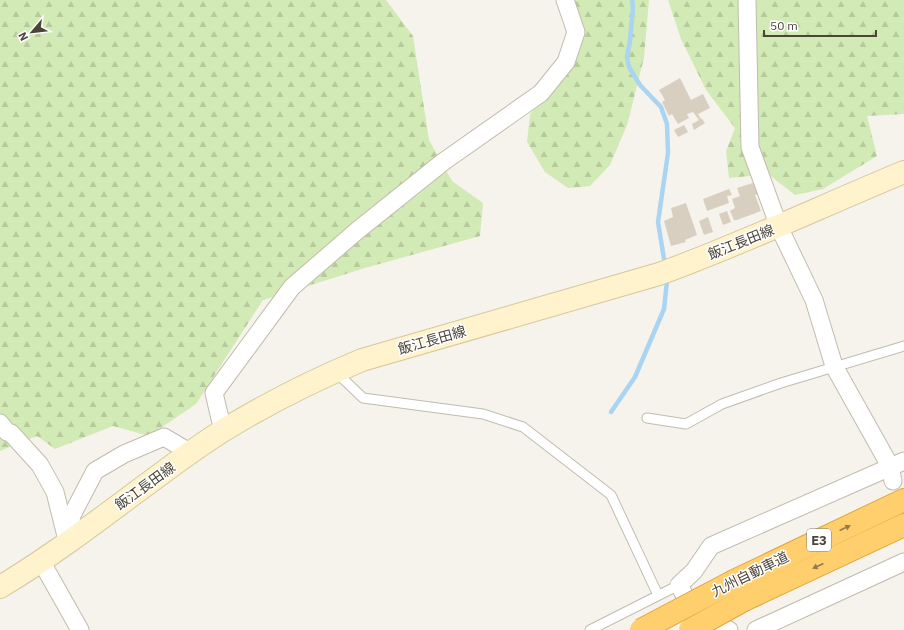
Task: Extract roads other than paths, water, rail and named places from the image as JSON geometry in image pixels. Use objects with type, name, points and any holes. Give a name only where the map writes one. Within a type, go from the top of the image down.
[{"type":"highway","name":"九州自動車道","points":[[641,630],[734,581],[904,500]]},
{"type":"highway","name":"九州自動車道","points":[[690,630],[744,600],[904,525]]},
{"type":"main road","name":"飯江長田線","points":[[0,587],[41,562],[158,475],[223,431],[275,400],[336,371],[362,360],[659,274],[779,227],[904,172]]},
{"type":"street","points":[[223,431],[214,392],[292,288],[358,230],[443,162],[541,94],[566,62],[576,32],[565,0]]},
{"type":"street","points":[[703,630],[679,585],[694,571],[711,546],[896,469],[834,366],[814,300],[779,227],[750,147],[747,0]]},
{"type":"street","points":[[0,423],[40,465],[55,492],[67,542]]},
{"type":"street","points":[[67,542],[72,515],[95,471],[124,454],[164,437],[191,453]]},
{"type":"street","points":[[41,562],[80,630]]},
{"type":"street","points":[[756,630],[904,562]]},
{"type":"street","points":[[724,630],[729,630]]},
{"type":"lane","points":[[647,418],[686,424],[722,404],[834,366],[904,346]]},
{"type":"lane","points":[[336,371],[363,398],[483,414],[523,427],[611,495],[658,595]]},
{"type":"lane","points":[[590,630],[679,585]]},
{"type":"waterway","points":[[632,0],[633,8],[627,57],[629,67],[640,85],[661,107],[667,124],[668,153],[658,222],[665,265]]},
{"type":"waterway","points":[[611,412],[635,377],[664,309],[667,277]]}]
